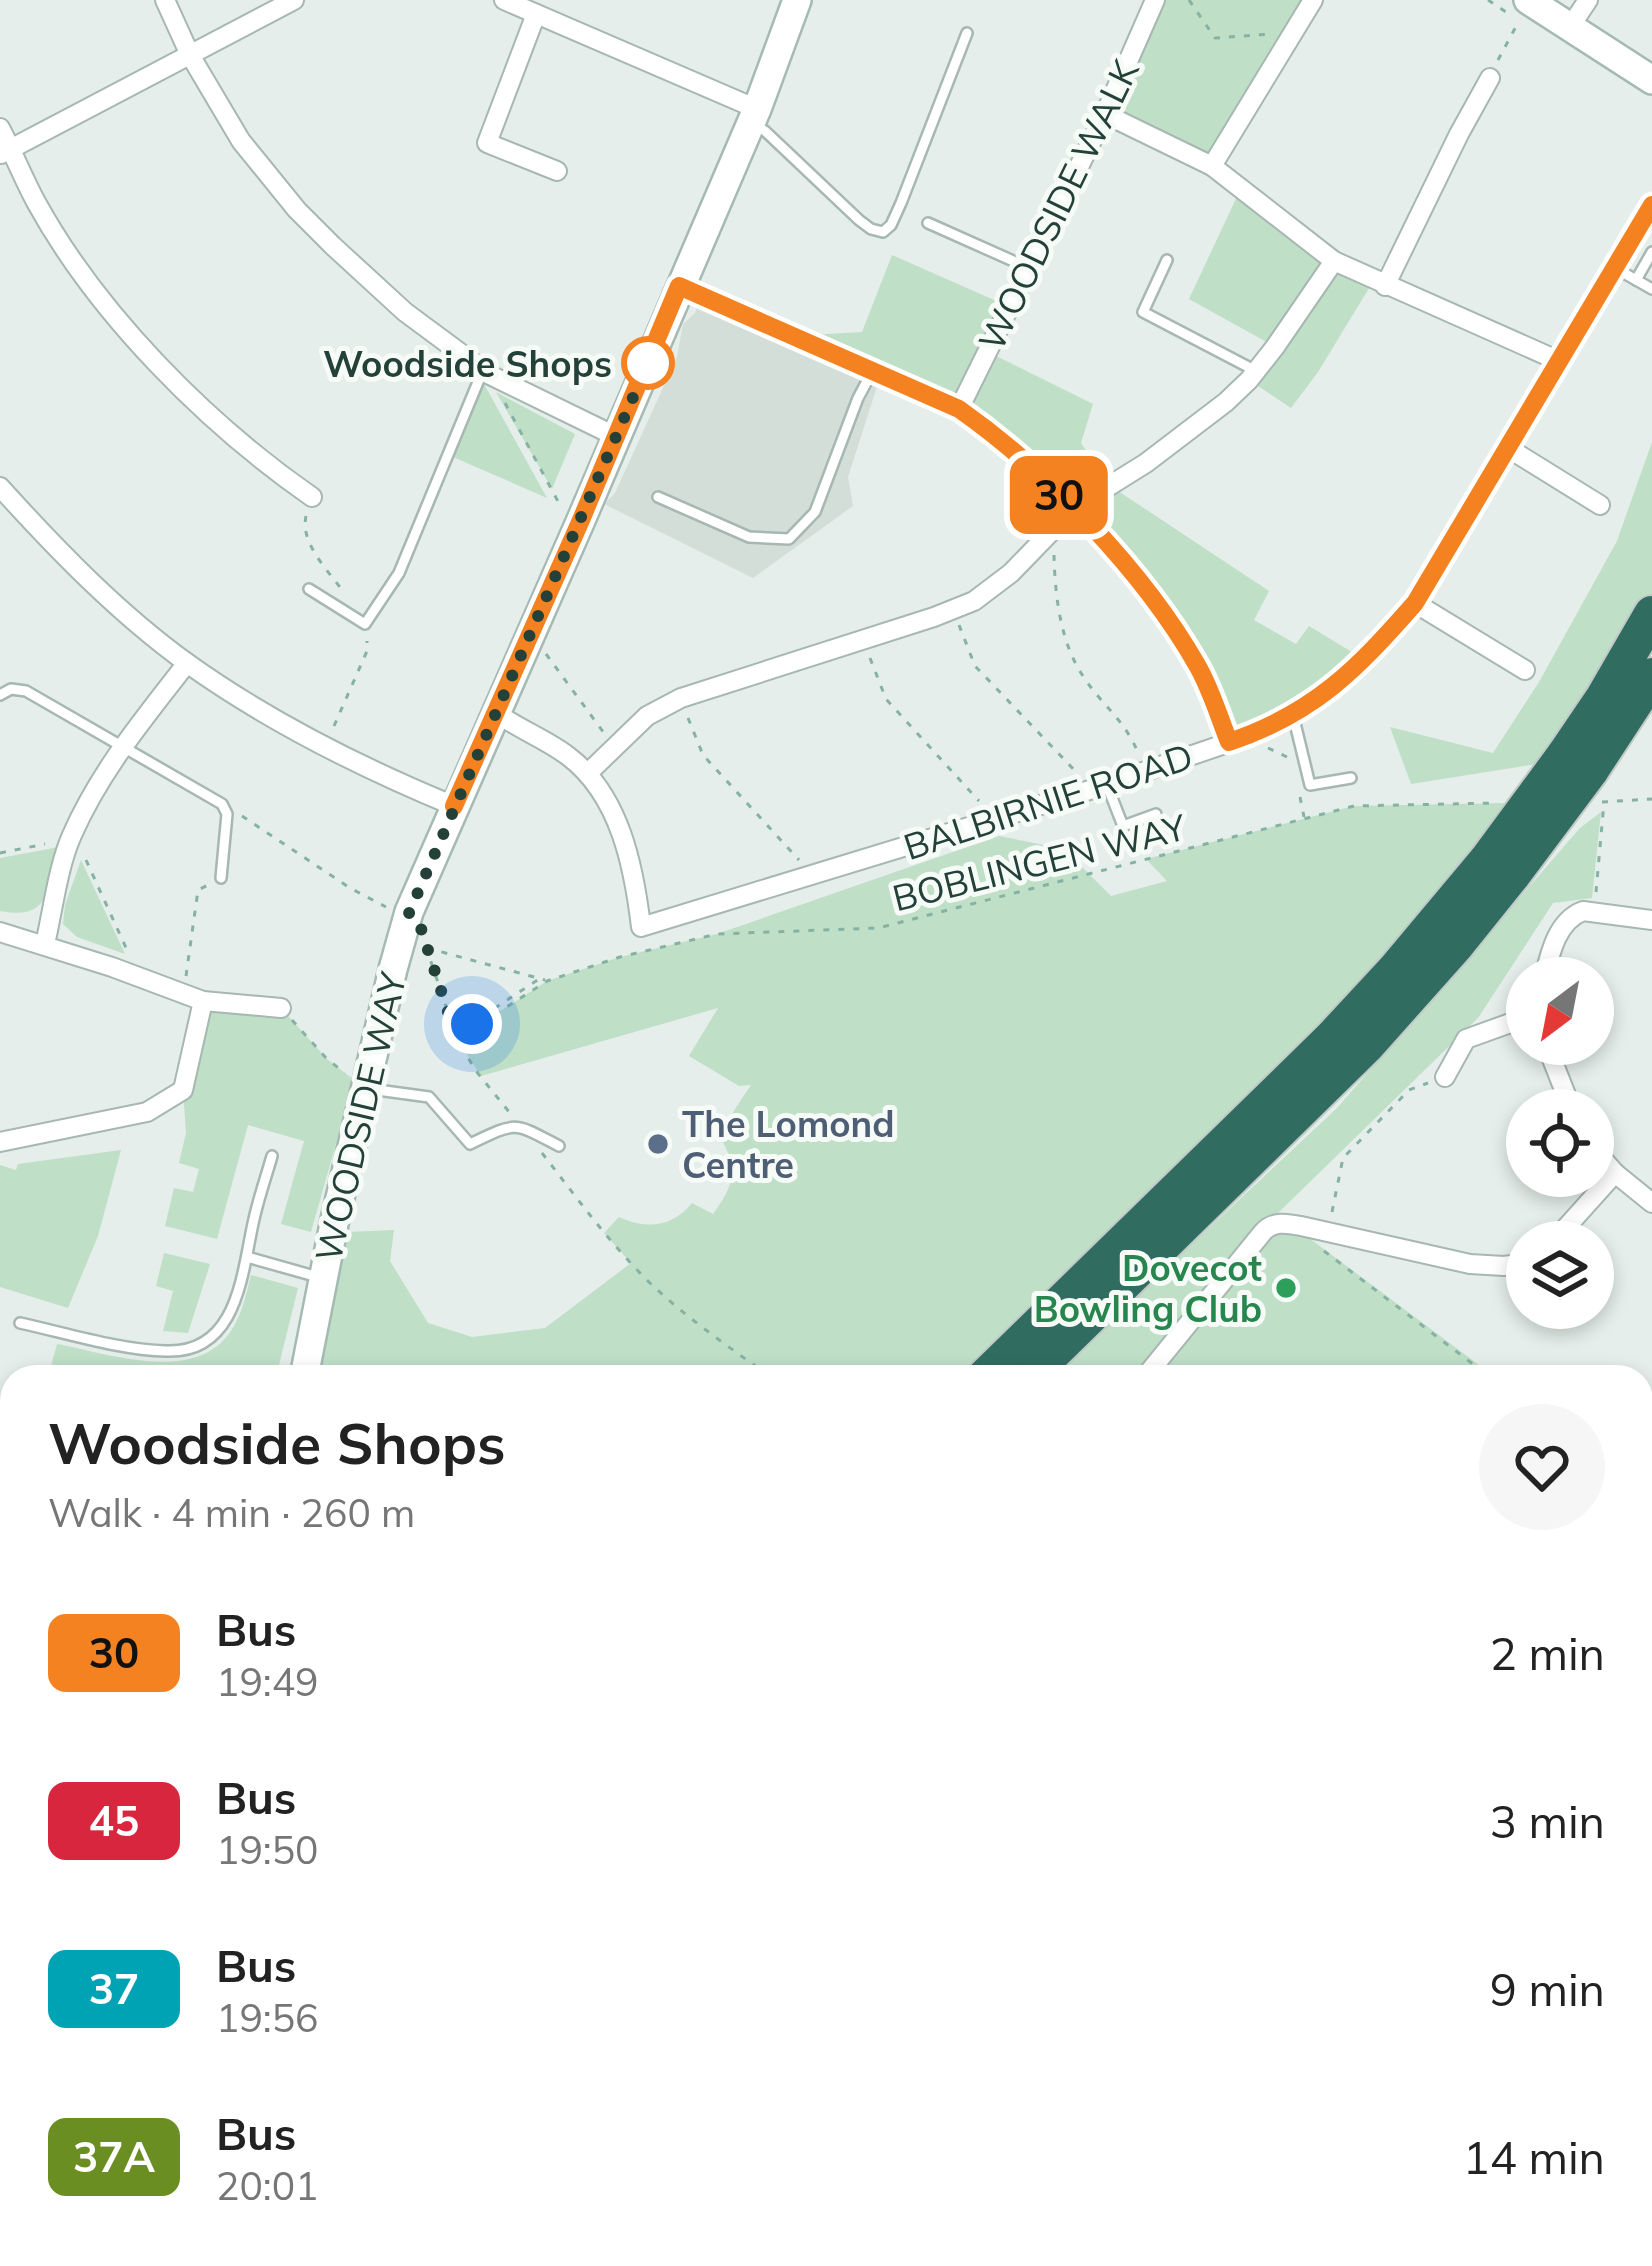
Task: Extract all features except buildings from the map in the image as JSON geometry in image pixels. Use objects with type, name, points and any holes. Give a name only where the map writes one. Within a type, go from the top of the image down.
[{"type":"highway","points":[[1586,783],[1604,697],[1652,614]]},
{"type":"highway","points":[[997,1365],[1586,783],[1652,676]]},
{"type":"highway","points":[[1040,1365],[1366,1046],[1456,945],[1500,867]]},
{"type":"street","points":[[164,0],[241,141],[297,211],[393,302],[483,370],[615,436]]},
{"type":"street","points":[[5,152],[294,0]]},
{"type":"street","points":[[504,0],[754,116]]},
{"type":"street","name":"WOODSIDE WAY","points":[[306,1365],[365,1089],[409,913],[754,116],[797,0]]},
{"type":"street","name":"WOODSIDE WALK","points":[[959,409],[1105,114],[1155,0]]},
{"type":"street","points":[[1212,166],[1313,0]]},
{"type":"street","points":[[1570,27],[1588,0]]},
{"type":"street","points":[[1524,10],[1570,27],[1652,80]]},
{"type":"street","points":[[536,14],[488,142],[557,171]]},
{"type":"street","points":[[1385,286],[1490,78]]},
{"type":"street","points":[[1105,114],[1212,166],[1334,262],[1559,361]]},
{"type":"street","points":[[0,128],[5,152],[63,244],[133,334],[214,417],[312,496]]},
{"type":"street","name":"BALBIRNIE ROAD","points":[[588,773],[608,802],[622,837],[636,883],[641,927],[1100,787],[1237,740],[1293,715],[1365,660],[1415,603],[1652,205]]},
{"type":"street","points":[[494,712],[568,755],[588,773],[646,716],[681,698],[974,601],[1011,573],[1074,508],[1174,443],[1226,402],[1256,371],[1334,262]]},
{"type":"street","points":[[679,286],[959,409],[983,426],[1074,508],[1158,602],[1237,740]]},
{"type":"street","points":[[1508,448],[1600,505]]},
{"type":"street","points":[[0,487],[50,543],[187,663],[310,737],[454,806]]},
{"type":"street","points":[[1415,603],[1526,670]]},
{"type":"street","points":[[45,944],[70,839],[94,791],[187,663]]},
{"type":"street","points":[[1549,957],[1574,914],[1583,911],[1652,920]]},
{"type":"street","points":[[0,932],[203,1001],[281,1008]]},
{"type":"street","points":[[0,1142],[147,1112],[183,1090],[203,1001]]},
{"type":"street","points":[[1445,1077],[1466,1040],[1506,1025]]},
{"type":"street","points":[[1571,1221],[1615,1173],[1652,1203]]},
{"type":"street","points":[[1155,1365],[1268,1226],[1288,1223],[1326,1242],[1506,1266]]},
{"type":"lane","points":[[754,116],[859,220],[883,232],[901,202],[967,33]]},
{"type":"lane","points":[[928,223],[1029,268]]},
{"type":"lane","points":[[1636,280],[1652,252]]},
{"type":"lane","points":[[1167,260],[1143,312],[1256,371]]},
{"type":"lane","points":[[1615,268],[1652,289]]},
{"type":"lane","points":[[309,589],[365,624],[399,573],[483,370]]},
{"type":"lane","points":[[658,497],[749,537],[789,539],[814,512],[872,370]]},
{"type":"lane","points":[[0,695],[10,689],[26,691],[222,804],[227,814],[220,878]]},
{"type":"lane","points":[[1293,715],[1310,785],[1351,778]]},
{"type":"lane","points":[[1100,787],[1123,826],[1156,814]]},
{"type":"lane","points":[[365,1089],[428,1096],[470,1144],[519,1125],[559,1146]]},
{"type":"lane","points":[[20,1323],[148,1350],[196,1347],[224,1325],[234,1301],[272,1156]]},
{"type":"lane","points":[[247,1258],[323,1278]]},
{"type":"path","points":[[1189,0],[1215,38],[1254,33],[1290,37]]},
{"type":"path","points":[[1490,78],[1524,10]]},
{"type":"path","points":[[1054,529],[1054,589],[1070,655],[1129,731],[1145,771]]},
{"type":"path","points":[[953,609],[975,666],[1100,787]]},
{"type":"path","points":[[863,640],[886,699],[995,819]]},
{"type":"path","points":[[542,647],[614,746]]},
{"type":"path","points":[[681,698],[703,755],[813,875]]},
{"type":"path","points":[[1237,740],[1294,760]]},
{"type":"path","points":[[1594,912],[1586,783],[1652,799]]},
{"type":"path","points":[[1300,799],[1304,819]]},
{"type":"path","name":"BOBLINGEN WAY","points":[[456,1036],[547,981],[620,957],[717,934],[878,928],[1354,806],[1507,803]]},
{"type":"path","points":[[222,804],[350,888],[418,919],[456,1036],[476,1071],[604,1233],[651,1284],[755,1365]]},
{"type":"path","points":[[0,854],[70,839],[82,854],[139,977]]},
{"type":"path","points":[[184,993],[198,890],[220,878]]},
{"type":"path","points":[[427,948],[547,981]]},
{"type":"path","points":[[456,1036],[540,979]]},
{"type":"path","points":[[281,1008],[327,1059],[365,1089]]},
{"type":"path","points":[[1445,1077],[1409,1090],[1343,1158],[1326,1242],[1475,1365]]},
{"type":"shaded area","points":[[701,295],[881,374],[848,477],[853,506],[753,578],[604,504],[615,493],[677,357],[683,324],[695,313]]},
{"type":"green space","points":[[1155,0],[1313,0],[1212,166],[1105,114]]},
{"type":"green space","points":[[1241,188],[1374,280],[1291,408],[1249,380],[1274,346],[1189,299]]},
{"type":"green space","points":[[892,255],[1010,307],[988,352],[1093,404],[1081,443],[1109,485],[1269,591],[1254,620],[1296,644],[1309,626],[1365,660],[1327,693],[1229,742],[1158,602],[983,426],[794,336],[862,332]]},
{"type":"green space","points":[[484,384],[547,498],[453,457]]},
{"type":"green space","points":[[496,392],[575,434],[552,489]]},
{"type":"green space","points":[[1652,442],[1652,594],[1610,674],[1550,762],[1411,784],[1390,727],[1493,753],[1539,682],[1617,541]]},
{"type":"green space","points":[[1507,803],[1488,859],[1186,1162],[972,1365],[320,1365],[347,1232],[394,1230],[390,1261],[428,1323],[472,1337],[545,1328],[631,1263],[604,1233],[619,1217],[659,1224],[677,1217],[692,1203],[713,1214],[725,1195],[732,1166],[723,1134],[751,1085],[739,1086],[689,1056],[718,1008],[481,1076],[457,1039],[547,981],[620,957],[717,934],[999,836],[1064,849],[1111,896],[1167,881],[1146,859],[1354,806]]},
{"type":"green space","points":[[1601,812],[1592,898],[1553,903],[1518,957],[1506,957],[1506,975],[1478,1018],[1277,1214],[1479,1365],[1063,1365],[1337,1108],[1580,828]]},
{"type":"green space","points":[[59,847],[39,906],[17,913],[0,911],[0,858]]},
{"type":"green space","points":[[81,860],[125,954],[77,937],[63,924]]},
{"type":"green space","points":[[203,1001],[281,1008],[327,1059],[354,1080],[311,1232],[281,1224],[304,1141],[248,1125],[217,1239],[165,1226],[174,1188],[193,1192],[199,1169],[179,1163],[186,1133],[183,1090]]},
{"type":"green space","points":[[121,1150],[98,1236],[68,1308],[0,1287],[0,1165],[16,1170],[18,1164]]},
{"type":"green space","points":[[164,1253],[210,1264],[188,1333],[163,1331],[173,1291],[156,1286]]},
{"type":"green space","points":[[251,1275],[298,1288],[279,1365],[51,1365],[57,1344],[156,1362],[204,1354],[223,1341],[243,1304]]},
{"type":"bus line","name":"30","points":[[454,806],[679,286],[959,409],[983,426],[1074,508],[1158,602],[1200,670],[1229,742],[1279,723],[1327,693],[1365,660],[1415,603],[1652,205]]},
{"type":"place","name":"Woodside Shops","points":[[648,363]]},
{"type":"place","name":"The Lomond Centre","points":[[658,1144]]},
{"type":"place","name":"Dovecot Bowling Club","points":[[1286,1288]]},
{"type":"route","points":[[472,1024],[455,1034],[418,919],[409,913],[648,363]]}]
